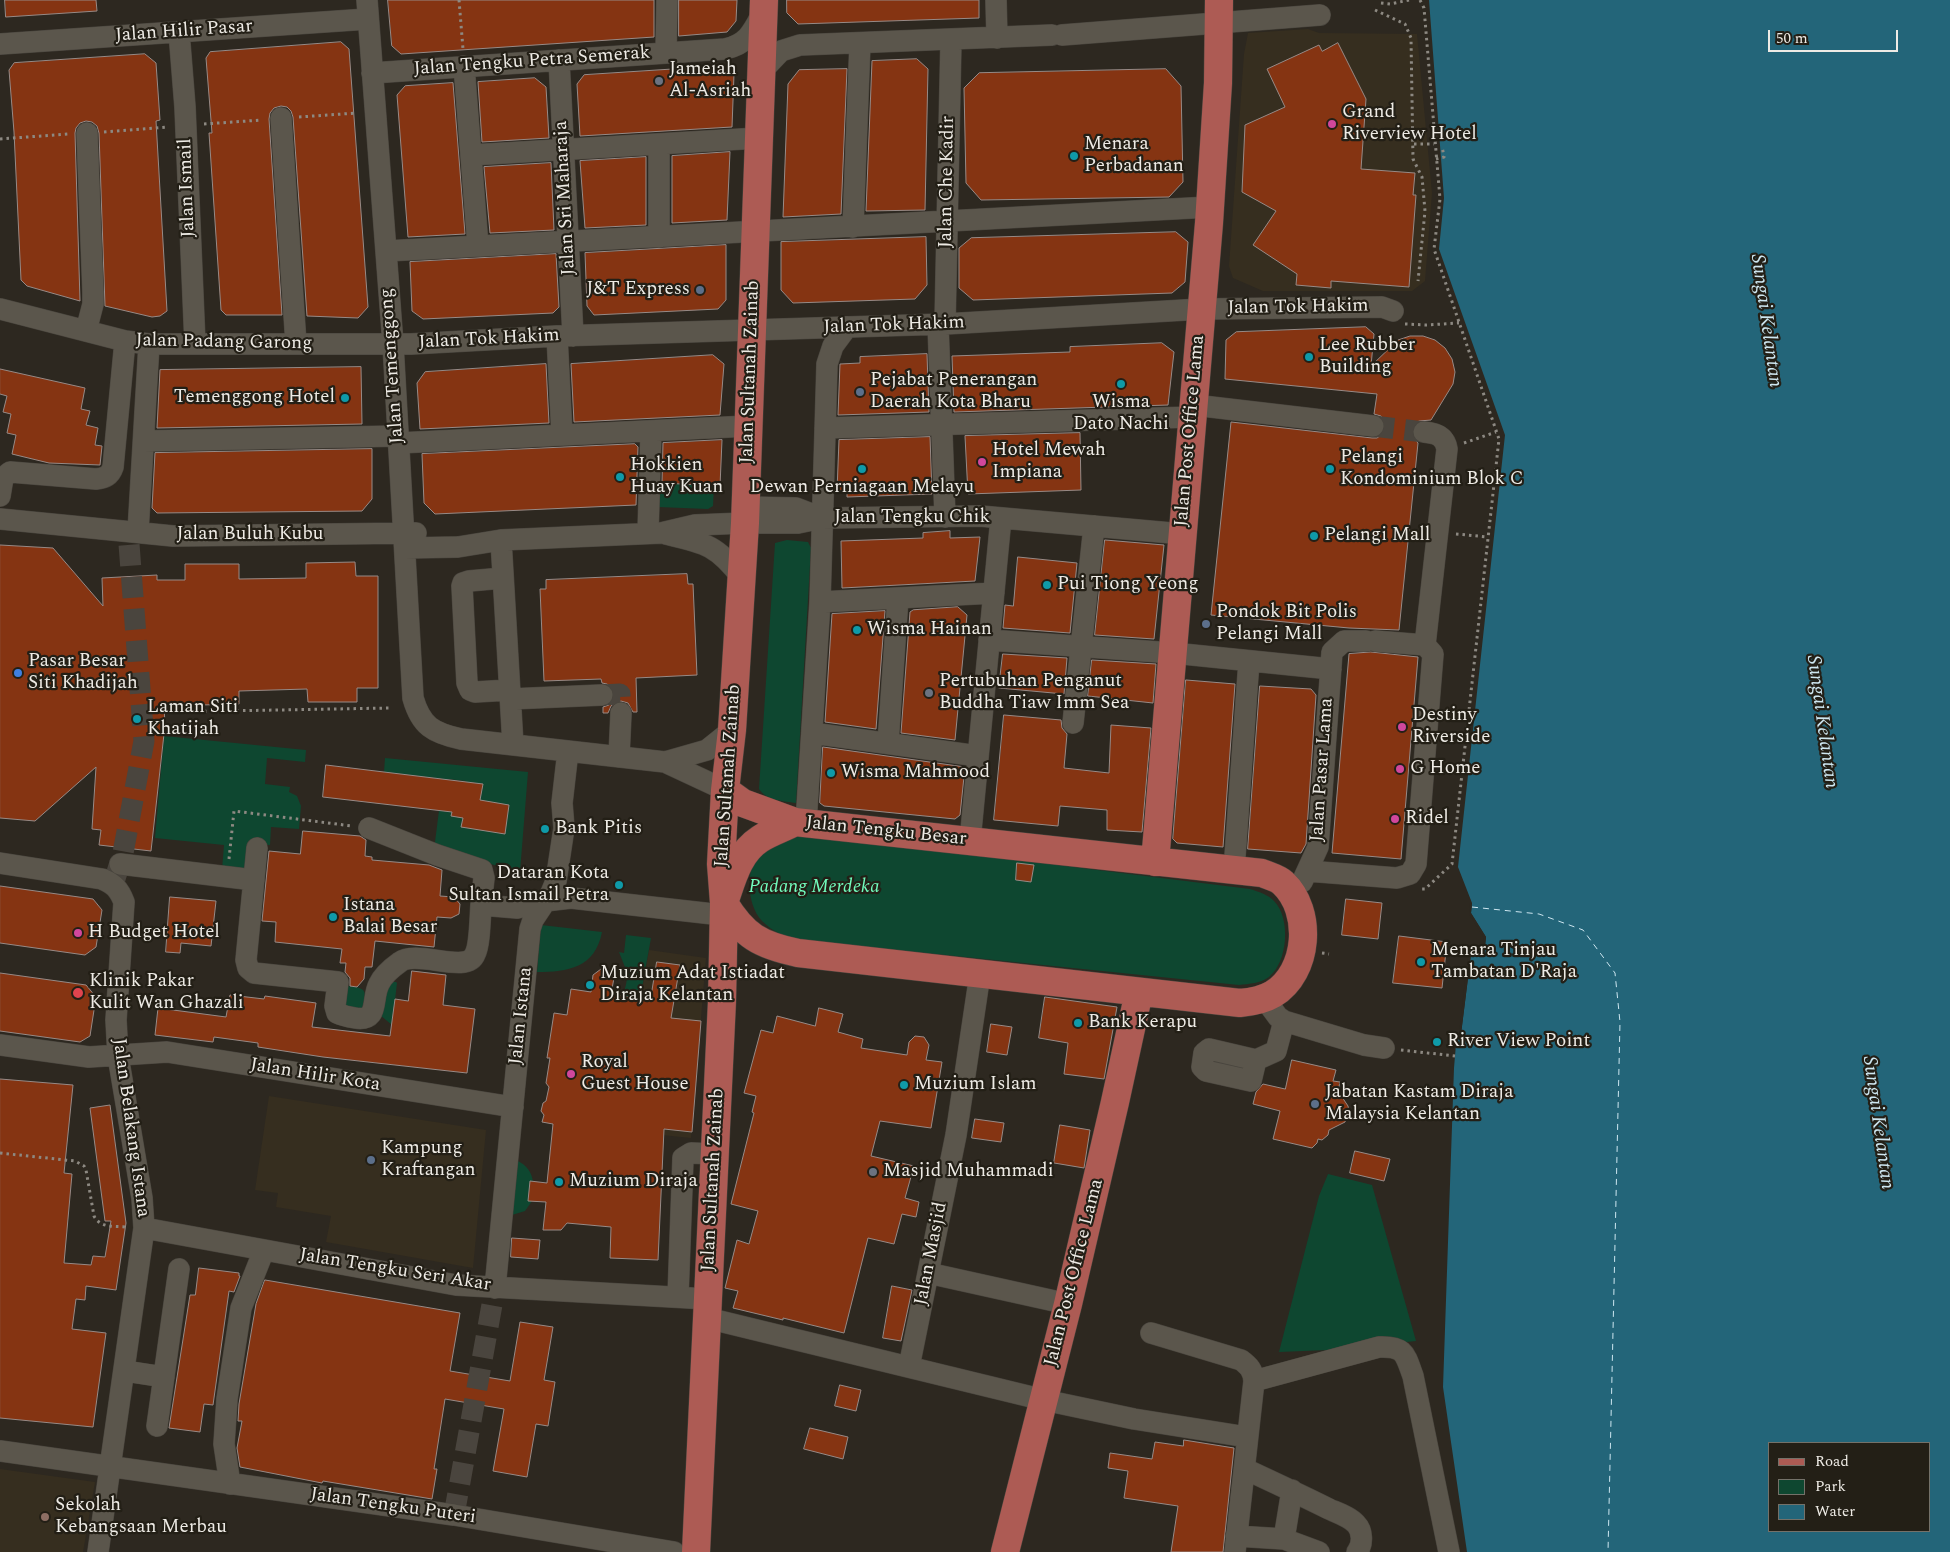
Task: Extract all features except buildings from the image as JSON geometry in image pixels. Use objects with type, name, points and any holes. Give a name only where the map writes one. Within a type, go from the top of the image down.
[{"type":"main road","name":"Jalan Sultanah Zainab","points":[[696,1552],[722,1001],[723,909],[721,864],[742,578],[753,330],[763,6]]},
{"type":"main road","name":"Jalan Post Office Lama","points":[[1156,862],[1210,208],[1218,83],[1219,12]]},
{"type":"main road","points":[[725,790],[742,803],[801,823]]},
{"type":"main road","name":"Jalan Tengku Besar","points":[[723,909],[739,861],[749,848],[760,839],[801,823],[1262,873],[1281,881],[1295,896]]},
{"type":"main road","points":[[723,909],[750,935],[778,949],[798,953],[1240,1003],[1256,1001],[1273,994],[1286,983],[1295,969],[1301,951],[1303,936],[1302,917],[1295,896]]},
{"type":"main road","name":"Jalan Post Office Lama","points":[[1005,1552],[1068,1304],[1115,1102],[1138,992]]},
{"type":"street","points":[[666,53],[667,0]]},
{"type":"street","points":[[996,0],[997,38]]},
{"type":"street","name":"Jalan Tengku Petra Semerak","points":[[372,73],[725,49],[736,47],[753,32],[763,6]]},
{"type":"street","name":"Jalan Hilir Pasar","points":[[0,44],[179,32],[368,10]]},
{"type":"street","name":"Jalan Temenggong","points":[[368,10],[393,344],[413,698],[418,715],[429,728],[442,735],[513,745]]},
{"type":"street","points":[[761,72],[781,51],[800,45],[1057,35],[1219,12],[1320,15]]},
{"type":"street","name":"Jalan Ismail","points":[[179,32],[185,116],[195,344]]},
{"type":"street","name":"Jalan Che Kadir","points":[[945,517],[942,425],[942,324],[947,221],[950,39]]},
{"type":"street","points":[[853,226],[860,43]]},
{"type":"street","name":"Jalan Sri Maharaja","points":[[559,60],[568,242],[562,435]]},
{"type":"street","points":[[464,66],[478,246]]},
{"type":"street","points":[[281,118],[296,344]]},
{"type":"street","points":[[86,331],[93,304],[87,133]]},
{"type":"street","points":[[471,155],[759,138]]},
{"type":"street","points":[[659,144],[659,237]]},
{"type":"street","points":[[386,251],[1210,208]]},
{"type":"street","name":"Jalan Tok Hakim","points":[[393,344],[565,336],[942,324],[1202,309],[1382,307],[1398,318]]},
{"type":"street","name":"Jalan Padang Garong","points":[[0,309],[125,341],[149,344],[393,344]]},
{"type":"street","points":[[801,823],[812,733],[820,602],[827,364],[829,354],[838,337],[847,328]]},
{"type":"street","points":[[0,496],[3,478],[10,472],[96,479],[108,476],[113,467],[125,341]]},
{"type":"street","points":[[138,532],[149,344]]},
{"type":"street","points":[[825,428],[942,425],[1193,411],[1373,426]]},
{"type":"street","points":[[144,441],[398,439],[562,435],[749,426]]},
{"type":"street","points":[[651,430],[654,533]]},
{"type":"street","points":[[1307,871],[1397,878],[1410,874],[1416,864],[1433,656],[1425,645],[1447,449],[1444,439],[1438,434],[1424,432]]},
{"type":"street","name":"Jalan Tengku Chik","points":[[745,515],[798,523],[822,518],[1002,518],[1182,534]]},
{"type":"street","name":"Jalan Buluh Kubu","points":[[0,519],[173,536],[404,541],[455,533],[501,540],[654,533],[745,515]]},
{"type":"street","name":"Jalan Tengku Chik","points":[[970,841],[1002,518]]},
{"type":"street","points":[[1073,723],[1094,526]]},
{"type":"street","name":"Jalan Buluh Kubu","points":[[654,533],[698,541],[711,547],[729,561],[742,578]]},
{"type":"street","points":[[501,540],[513,745],[665,762],[725,790]]},
{"type":"street","points":[[503,578],[469,581],[462,586],[468,687],[472,691],[510,694],[602,694]]},
{"type":"street","points":[[820,602],[994,594]]},
{"type":"street","points":[[888,743],[898,598]]},
{"type":"street","name":"Jalan Pasar Lama","points":[[1295,896],[1318,847],[1332,652],[1348,639],[1425,645]]},
{"type":"street","points":[[989,640],[1173,653],[1331,669]]},
{"type":"street","points":[[1234,870],[1249,662]]},
{"type":"street","points":[[619,757],[621,713]]},
{"type":"street","points":[[665,762],[707,750],[732,730]]},
{"type":"street","points":[[812,733],[978,756]]},
{"type":"street","name":"Jalan Istana","points":[[495,1288],[531,924],[556,881],[564,828],[562,803],[568,751]]},
{"type":"street","points":[[257,848],[246,960],[248,968],[254,973],[338,982],[335,1006],[337,1013],[343,1016],[366,1019],[371,1014],[380,982],[401,961],[414,958],[463,963],[472,960],[476,953],[484,878],[482,870],[437,855],[369,828]]},
{"type":"street","points":[[0,863],[102,879],[117,874],[226,876],[254,880]]},
{"type":"street","name":"Jalan Belakang Istana","points":[[98,1552],[144,1228],[142,1198],[118,1056],[116,1020],[124,902],[117,874]]},
{"type":"street","points":[[481,905],[517,908],[545,901],[571,898],[723,909]]},
{"type":"street","name":"Jalan Masjid","points":[[911,1357],[956,1135],[980,974]]},
{"type":"street","points":[[1264,998],[1278,1017],[1284,1021],[1364,1045],[1390,1049]]},
{"type":"street","points":[[1256,1060],[1276,1051],[1284,1021]]},
{"type":"street","name":"Jalan Hilir Kota","points":[[0,1045],[89,1058],[167,1052],[513,1107]]},
{"type":"street","points":[[678,1297],[683,1158],[691,1153],[715,1154]]},
{"type":"street","name":"Jalan Tengku Seri Akar","points":[[144,1228],[456,1285],[678,1297],[708,1308]]},
{"type":"street","points":[[230,1484],[224,1444],[227,1399],[242,1308],[264,1250]]},
{"type":"street","points":[[157,1426],[179,1269]]},
{"type":"street","points":[[928,1273],[1068,1304]]},
{"type":"street","points":[[708,1308],[1044,1400],[1134,1419],[1248,1437]]},
{"type":"street","points":[[1151,1333],[1241,1360],[1250,1368],[1254,1381],[1236,1544],[1284,1538],[1319,1552]]},
{"type":"street","points":[[1254,1381],[1379,1347],[1395,1347],[1401,1351],[1407,1358],[1413,1376],[1449,1552]]},
{"type":"street","points":[[125,1371],[164,1377]]},
{"type":"street","name":"Jalan Tengku Puteri","points":[[0,1451],[454,1516],[674,1552]]},
{"type":"street","points":[[1245,1469],[1354,1521],[1361,1532],[1362,1540],[1359,1550],[1356,1552]]},
{"type":"street","points":[[1284,1538],[1292,1490]]},
{"type":"path","points":[[459,0],[464,66]]},
{"type":"path","points":[[1381,3],[1390,4],[1409,0]]},
{"type":"path","points":[[1397,878],[1406,887],[1425,890],[1452,864],[1499,438],[1434,249],[1440,199],[1424,8],[1420,0]]},
{"type":"path","points":[[1375,10],[1405,24],[1411,38],[1413,158],[1422,177],[1425,211],[1418,280]]},
{"type":"path","points":[[1414,144],[1434,144]]},
{"type":"path","points":[[1436,158],[1444,157],[1442,146]]},
{"type":"path","points":[[1398,318],[1426,325],[1459,323]]},
{"type":"path","points":[[1447,449],[1496,432]]},
{"type":"path","points":[[1470,535],[1488,537]]},
{"type":"path","points":[[164,712],[390,708]]},
{"type":"path","points":[[226,876],[234,811],[369,828]]},
{"type":"path","points":[[1390,1049],[1455,1056]]},
{"type":"path","points":[[0,1153],[79,1163],[86,1170],[96,1221],[106,1225],[144,1228]]},
{"type":"shaded area","name":"Grand Riverview Hotel","points":[[1308,29],[1319,33],[1417,34],[1432,193],[1425,281],[1412,291],[1263,291],[1233,278],[1229,266],[1244,54],[1248,33]]},
{"type":"shaded area","points":[[649,950],[706,958],[691,1138],[652,1134],[638,1013]]},
{"type":"shaded area","name":"Kampung Kraftangan","points":[[269,1096],[486,1130],[473,1268],[326,1242],[331,1216],[276,1207],[278,1193],[255,1190]]},
{"type":"shaded area","name":"Sekolah Kebangsaan Merbau","points":[[0,1469],[95,1482],[83,1552],[0,1552]]},
{"type":"green space","points":[[659,483],[714,485],[713,506],[708,509],[658,507]]},
{"type":"green space","points":[[787,540],[808,542],[811,548],[796,803],[771,798],[759,789],[775,543]]},
{"type":"green space","points":[[164,736],[306,750],[305,762],[267,758],[265,784],[290,787],[289,792],[297,796],[301,806],[299,829],[271,827],[270,845],[249,843],[244,870],[222,870],[224,845],[155,838]]},
{"type":"green space","points":[[385,758],[528,772],[520,872],[439,850],[435,842],[443,779],[384,772]],"holes":[[[448,779],[466,781],[464,798],[446,795]],[[470,782],[483,784],[480,800],[509,805],[504,834],[462,826]]]},
{"type":"green space","name":"Padang Merdeka","points":[[816,835],[1250,889],[1269,897],[1279,909],[1285,929],[1283,951],[1280,961],[1269,977],[1259,982],[1239,985],[794,939],[779,934],[770,928],[757,914],[750,895],[750,874],[758,856],[769,846],[789,839]]},
{"type":"green space","points":[[541,925],[602,932],[593,953],[578,966],[559,971],[537,972]]},
{"type":"green space","points":[[626,935],[651,938],[640,999],[623,996],[627,973],[619,952],[624,953]]},
{"type":"green space","points":[[391,982],[397,983],[392,1025],[380,1015],[383,994]]},
{"type":"green space","points":[[347,986],[362,989],[364,992],[362,1010],[341,1005]]},
{"type":"green space","points":[[518,1161],[530,1172],[533,1182],[530,1181],[528,1200],[532,1201],[525,1211],[512,1215]]},
{"type":"green space","points":[[1328,1174],[1372,1185],[1416,1341],[1328,1350],[1279,1352],[1319,1196]]},
{"type":"water","name":"Sungai Kelantan","points":[[1429,0],[1950,0],[1950,1552],[1467,1552],[1443,1387],[1456,1044],[1461,1034],[1471,954],[1484,955],[1486,937],[1471,913],[1472,903],[1458,867],[1505,435],[1439,249],[1444,198]]},
{"type":"pier","points":[[1470,903],[1472,903],[1471,913],[1486,937],[1484,955],[1471,954],[1461,1034],[1459,1034],[1468,953],[1470,951],[1482,952],[1484,938],[1469,914]]},
{"type":"ferry route","points":[[1472,907],[1539,914],[1583,930],[1615,973],[1620,1022],[1608,1552]]},
{"type":"tunnel","points":[[1373,426],[1424,432]]},
{"type":"tunnel","points":[[114,882],[123,853],[144,741],[128,531]]},
{"type":"tunnel","points":[[602,695],[620,694],[621,713]]},
{"type":"tunnel","points":[[454,1515],[495,1288]]},
{"type":"place","name":"Jameiah Al-Asriah","points":[[659,81]]},
{"type":"place","name":"Grand Riverview Hotel","points":[[1332,124]]},
{"type":"place","name":"Menara Perbadanan","points":[[1074,156]]},
{"type":"place","name":"J&T Express","points":[[700,290]]},
{"type":"place","name":"Lee Rubber Building","points":[[1309,357]]},
{"type":"place","name":"Wisma Dato Nachi","points":[[1121,384]]},
{"type":"place","name":"Pejabat Penerangan Daerah Kota Bharu","points":[[860,392]]},
{"type":"place","name":"Temenggong Hotel","points":[[345,398]]},
{"type":"place","name":"Hotel Mewah Impiana","points":[[982,462]]},
{"type":"place","name":"Dewan Perniagaan Melayu","points":[[862,469]]},
{"type":"place","name":"Pelangi Kondominium Blok C","points":[[1330,469]]},
{"type":"place","name":"Hokkien Huay Kuan","points":[[620,477]]},
{"type":"place","name":"Pelangi Mall","points":[[1314,536]]},
{"type":"place","name":"Pui Tiong Yeong","points":[[1047,585]]},
{"type":"place","name":"Pondok Bit Polis Pelangi Mall","points":[[1206,624]]},
{"type":"place","name":"Wisma Hainan","points":[[857,630]]},
{"type":"place","name":"Pasar Besar Siti Khadijah","points":[[18,673]]},
{"type":"place","name":"Pertubuhan Penganut Buddha Tiaw Imm Sea","points":[[929,693]]},
{"type":"place","name":"Laman Siti Khatijah","points":[[137,719]]},
{"type":"place","name":"Destiny Riverside","points":[[1402,727]]},
{"type":"place","name":"G Home","points":[[1400,769]]},
{"type":"place","name":"Wisma Mahmood","points":[[831,773]]},
{"type":"place","name":"Ridel","points":[[1395,819]]},
{"type":"place","name":"Bank Pitis","points":[[545,829]]},
{"type":"place","name":"Dataran Kota Sultan Ismail Petra","points":[[619,885]]},
{"type":"place","name":"Istana Balai Besar","points":[[333,917]]},
{"type":"place","name":"H Budget Hotel","points":[[78,933]]},
{"type":"place","name":"Menara Tinjau Tambatan D'Raja","points":[[1421,962]]},
{"type":"place","name":"Muzium Adat Istiadat Diraja Kelantan","points":[[590,985]]},
{"type":"place","name":"Klinik Pakar Kulit Wan Ghazali","points":[[78,993]]},
{"type":"place","name":"Bank Kerapu","points":[[1078,1023]]},
{"type":"place","name":"River View Point","points":[[1437,1042]]},
{"type":"place","name":"Royal Guest House","points":[[571,1074]]},
{"type":"place","name":"Muzium Islam","points":[[904,1085]]},
{"type":"place","name":"Jabatan Kastam Diraja Malaysia Kelantan","points":[[1315,1104]]},
{"type":"place","name":"Kampung Kraftangan","points":[[371,1160]]},
{"type":"place","name":"Masjid Muhammadi","points":[[873,1172]]},
{"type":"place","name":"Muzium Diraja","points":[[559,1182]]},
{"type":"place","name":"Sekolah Kebangsaan Merbau","points":[[45,1517]]}]
